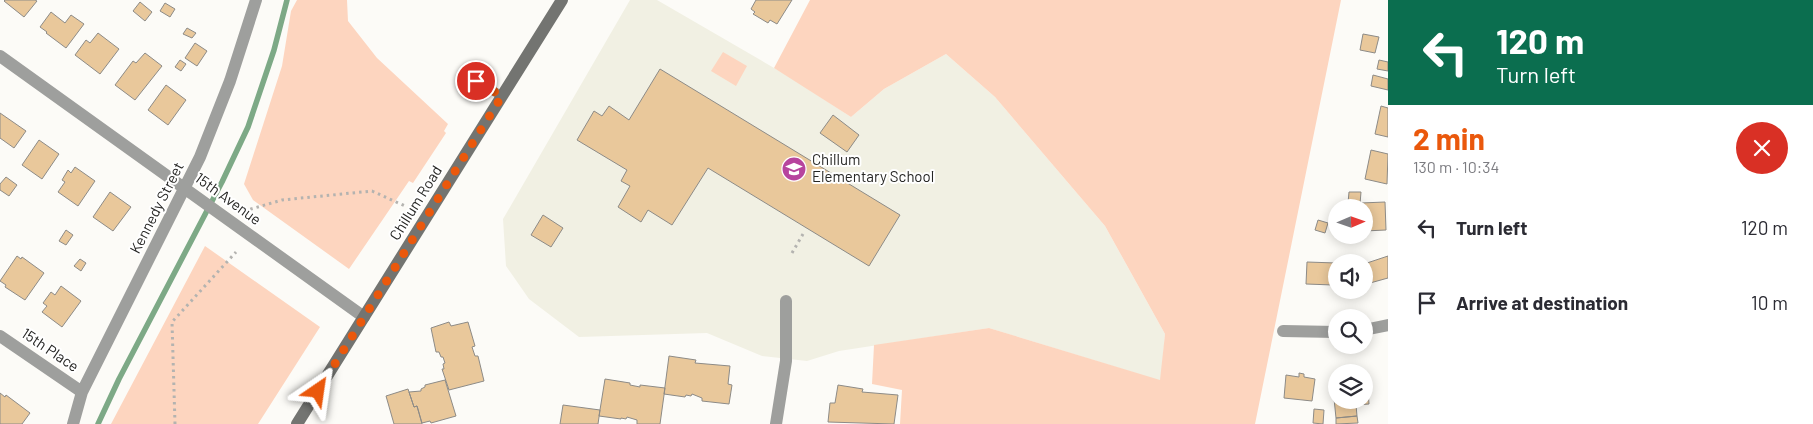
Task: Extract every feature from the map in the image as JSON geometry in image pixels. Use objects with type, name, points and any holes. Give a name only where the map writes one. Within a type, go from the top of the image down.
[{"type":"main road","name":"Chillum Road","points":[[297,424],[562,0]]},
{"type":"street","name":"Kennedy Street","points":[[73,424],[82,392],[185,188],[215,122],[256,0]]},
{"type":"street","name":"15th Avenue","points":[[0,56],[364,317]]},
{"type":"street","points":[[776,424],[786,361],[786,301]]},
{"type":"street","points":[[1373,328],[1388,325]]},
{"type":"street","points":[[1282,331],[1328,332]]},
{"type":"street","name":"15th Place","points":[[0,336],[82,392]]},
{"type":"lane","points":[[476,81],[502,96]]},
{"type":"path","points":[[243,211],[282,200],[372,191],[405,206]]},
{"type":"path","points":[[792,254],[803,234]]},
{"type":"path","points":[[175,424],[172,322],[236,252]]},
{"type":"shaded area","points":[[297,0],[347,0],[348,21],[377,58],[448,124],[444,131],[446,133],[413,183],[409,181],[349,269],[253,200],[244,184],[282,66],[291,11]]},
{"type":"shaded area","name":"Chillum Elementary School","points":[[630,0],[657,0],[788,76],[851,117],[884,89],[946,54],[995,97],[1105,226],[1165,334],[1161,381],[989,328],[839,351],[807,361],[762,356],[707,333],[579,337],[529,299],[506,266],[503,219]]},
{"type":"shaded area","points":[[810,0],[1341,0],[1255,424],[900,424],[902,390],[872,384],[874,345],[989,328],[1160,380],[1165,334],[1105,226],[995,97],[946,54],[884,89],[851,117],[774,68]]},
{"type":"shaded area","points":[[723,52],[747,66],[736,86],[711,71]]},
{"type":"shaded area","points":[[205,246],[320,327],[258,424],[111,424]]},
{"type":"building","points":[[5,0],[35,0],[37,1],[24,17]]},
{"type":"building","points":[[756,0],[792,0],[777,24],[770,20],[768,23],[753,14],[755,12],[751,9]]},
{"type":"building","points":[[140,2],[152,12],[145,21],[133,11]]},
{"type":"building","points":[[165,3],[175,9],[170,17],[160,11]]},
{"type":"building","points":[[51,12],[65,23],[71,15],[84,24],[66,48],[40,27]]},
{"type":"building","points":[[187,28],[196,33],[192,38],[183,34]]},
{"type":"building","points":[[98,33],[119,49],[100,74],[75,55],[86,40],[90,43]]},
{"type":"building","points":[[1363,34],[1379,37],[1375,53],[1360,50]]},
{"type":"building","points":[[195,43],[207,51],[197,66],[185,58]]},
{"type":"building","points":[[145,53],[162,66],[135,100],[115,85],[133,61],[136,63]]},
{"type":"building","points":[[180,60],[186,64],[181,71],[175,67]]},
{"type":"building","points":[[1379,60],[1388,62],[1388,71],[1377,69]]},
{"type":"building","points":[[660,69],[900,215],[869,266],[708,168],[672,225],[648,210],[641,222],[618,207],[630,186],[621,181],[627,170],[577,140],[594,111],[602,116],[609,106],[629,120]]},
{"type":"building","points":[[1373,75],[1388,79],[1388,90],[1371,86]]},
{"type":"building","points":[[166,85],[186,100],[168,125],[148,110]]},
{"type":"building","points":[[1381,106],[1388,108],[1388,137],[1375,134]]},
{"type":"building","points":[[0,113],[26,131],[14,148],[0,138]]},
{"type":"building","points":[[833,115],[859,135],[847,152],[820,133]]},
{"type":"building","points":[[39,140],[59,154],[42,179],[22,165]]},
{"type":"building","points":[[1371,150],[1388,154],[1387,184],[1365,179]]},
{"type":"building","points":[[75,167],[95,181],[78,206],[58,192],[65,182],[62,180],[68,170],[71,173]]},
{"type":"building","points":[[6,177],[17,185],[9,196],[0,190],[0,184]]},
{"type":"building","points":[[110,192],[131,207],[113,231],[93,217]]},
{"type":"building","points":[[1349,192],[1361,192],[1360,199],[1348,199]]},
{"type":"building","points":[[1373,202],[1385,202],[1386,230],[1373,231]]},
{"type":"building","points":[[543,215],[563,228],[551,247],[531,235]]},
{"type":"building","points":[[1318,220],[1328,223],[1325,233],[1315,230]]},
{"type":"building","points":[[66,230],[73,235],[66,245],[59,241]]},
{"type":"building","points":[[17,256],[21,259],[22,257],[44,273],[25,300],[5,287],[6,285],[0,281]]},
{"type":"building","points":[[1388,256],[1388,278],[1373,282],[1373,261]]},
{"type":"building","points":[[80,259],[86,263],[81,271],[74,266]]},
{"type":"building","points":[[1307,262],[1328,263],[1328,285],[1306,284]]},
{"type":"building","points":[[61,286],[81,301],[62,327],[42,312],[47,306],[43,303],[51,292],[55,295]]},
{"type":"building","points":[[449,322],[451,326],[468,322],[475,346],[472,347],[475,356],[478,356],[484,381],[449,390],[442,369],[444,369],[443,364],[445,363],[439,352],[436,352],[431,328]]},
{"type":"building","points":[[669,356],[696,360],[695,363],[730,366],[728,384],[732,385],[729,404],[702,401],[702,398],[692,394],[685,397],[664,394]]},
{"type":"building","points":[[1299,373],[1304,374],[1304,377],[1315,379],[1312,401],[1284,398],[1286,375],[1299,377]]},
{"type":"building","points":[[605,379],[630,383],[630,385],[640,387],[640,385],[665,388],[660,424],[637,424],[637,420],[627,417],[626,419],[621,419],[599,416]]},
{"type":"building","points":[[445,380],[456,416],[431,423],[430,421],[422,423],[417,406],[414,407],[409,392],[421,391],[425,385]]},
{"type":"building","points":[[838,385],[863,389],[862,392],[898,395],[894,424],[828,422],[830,403],[835,403]]},
{"type":"building","points":[[408,389],[414,407],[417,406],[422,424],[394,424],[386,396]]},
{"type":"building","points":[[0,393],[5,397],[6,395],[30,413],[22,424],[0,424]]},
{"type":"building","points":[[563,405],[600,410],[598,424],[560,424]]},
{"type":"building","points":[[1314,409],[1324,410],[1323,424],[1313,423]]},
{"type":"building","points":[[1335,409],[1356,409],[1357,416],[1336,418]]},
{"type":"building","points":[[1357,416],[1358,423],[1336,424],[1336,418]]},
{"type":"waterway","points":[[98,424],[119,379],[222,182],[248,127],[274,50],[287,0]]},
{"type":"place","name":"Chillum Elementary School","points":[[794,169]]},
{"type":"route","points":[[318,391],[502,96],[476,81]]}]
